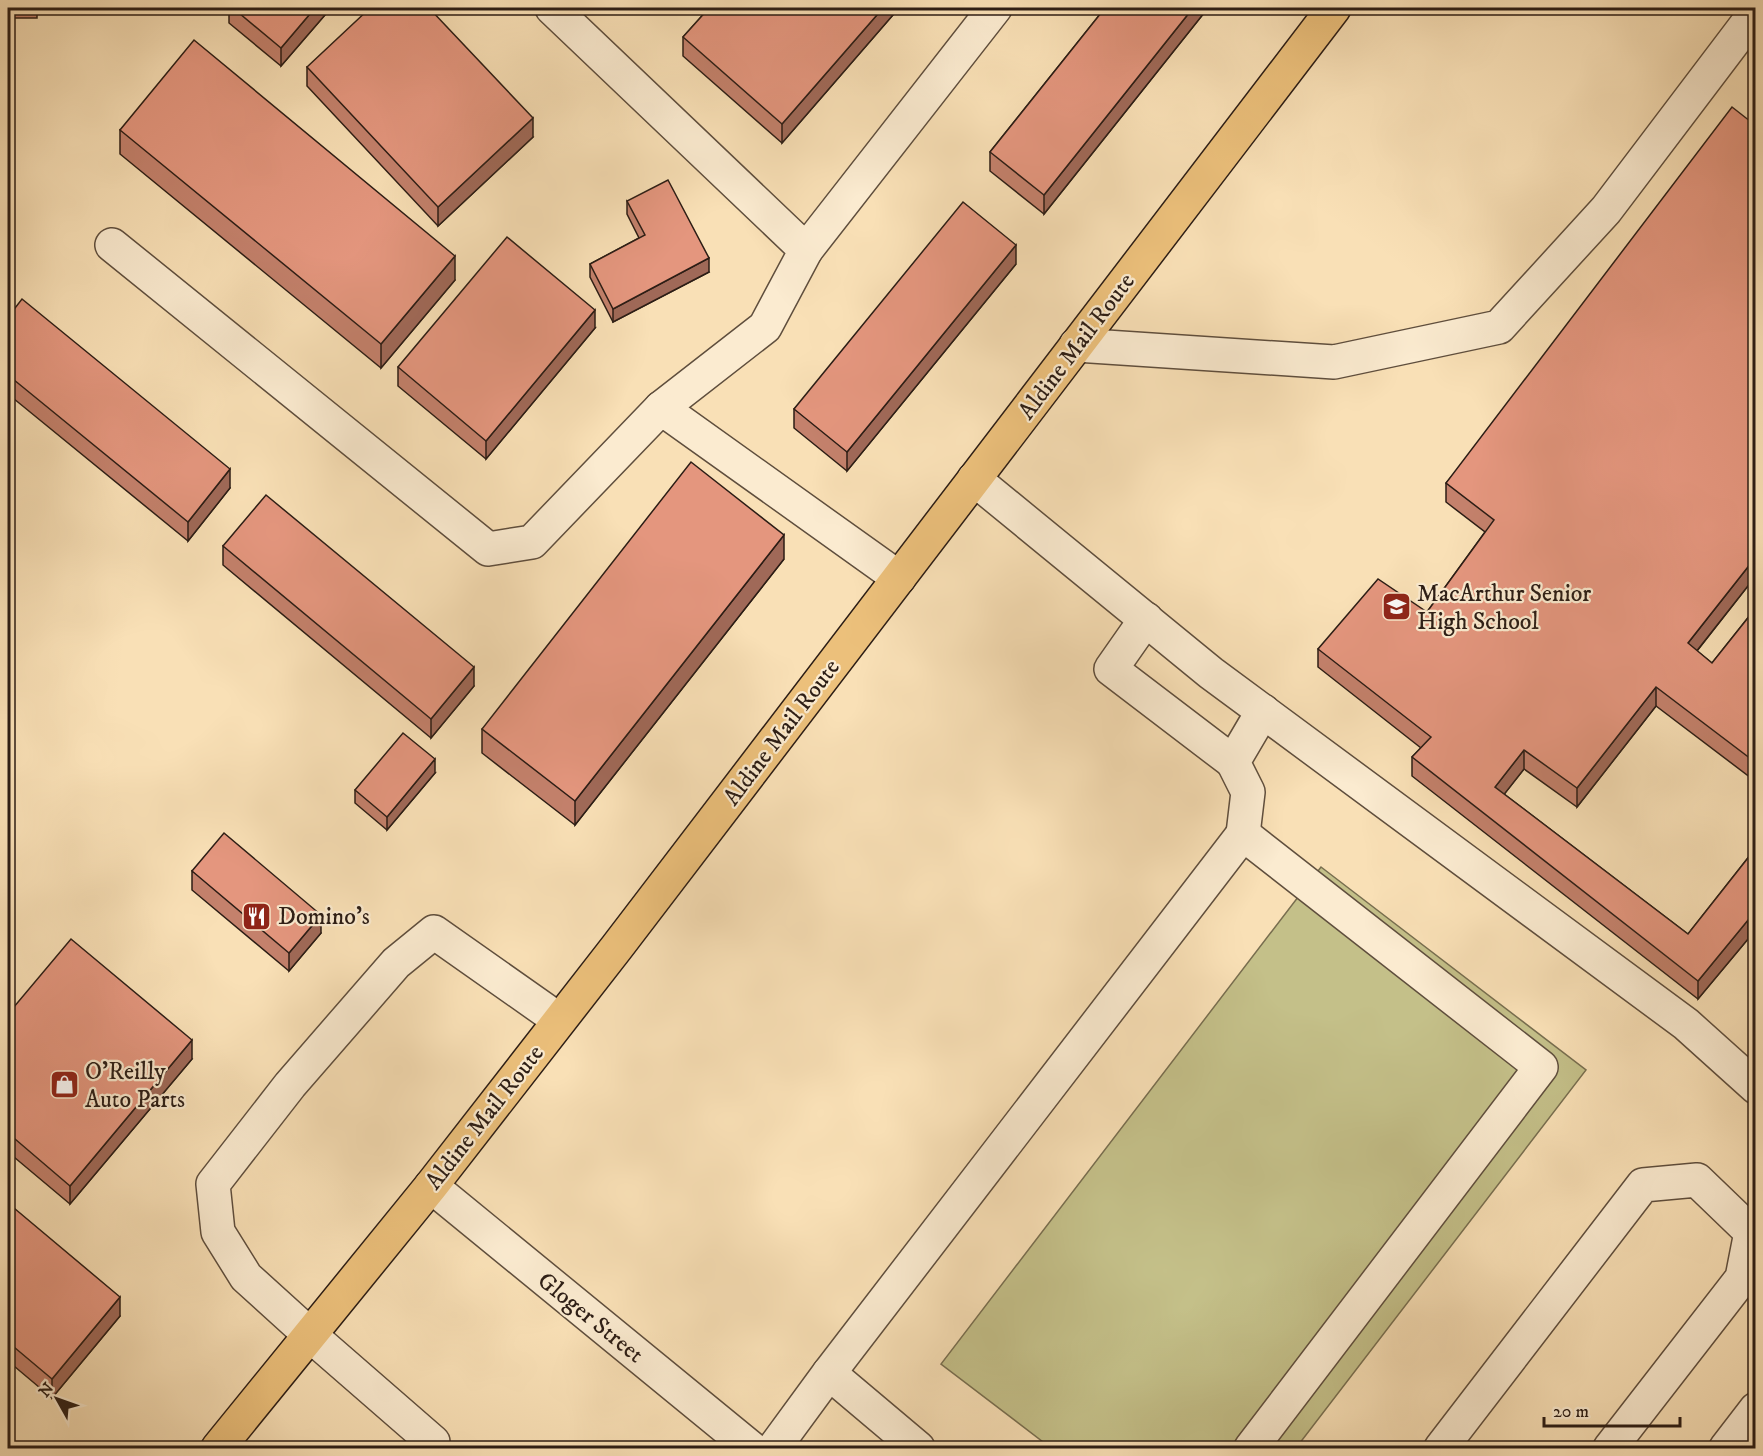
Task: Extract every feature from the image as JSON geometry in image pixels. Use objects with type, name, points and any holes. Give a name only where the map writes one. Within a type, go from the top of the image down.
[{"type":"main road","name":"Aldine Mail Route","points":[[218,1449],[431,1186],[1334,8]]},
{"type":"street","points":[[552,8],[806,250]]},
{"type":"street","points":[[112,245],[488,549],[532,542],[661,408],[765,327],[806,250],[995,8]]},
{"type":"street","points":[[1076,345],[1334,362],[1499,327],[1606,210],[1755,12]]},
{"type":"street","points":[[661,408],[899,578]]},
{"type":"street","points":[[974,479],[1211,674],[1686,1024],[1755,1088]]},
{"type":"street","points":[[774,1449],[829,1373],[1243,834],[1248,792],[1233,762],[1111,669],[1146,619]]},
{"type":"street","points":[[1233,762],[1263,711]]},
{"type":"street","points":[[1243,834],[1541,1067],[1251,1449]]},
{"type":"street","points":[[438,1446],[246,1277],[218,1232],[213,1184],[290,1085],[396,963],[434,932],[559,1020]]},
{"type":"street","points":[[1441,1449],[1643,1185],[1697,1180],[1751,1232],[1742,1278],[1610,1449]]},
{"type":"street","name":"Gloger Street","points":[[431,1186],[751,1449]]},
{"type":"street","points":[[829,1373],[918,1449]]},
{"type":"street","points":[[1726,1449],[1755,1409]]},
{"type":"shaded area","points":[[1321,867],[1586,1070],[1296,1448],[1051,1448],[941,1364]]},
{"type":"building","points":[[233,8],[315,8],[281,48]]},
{"type":"building","points":[[370,8],[429,8],[533,118],[438,207],[307,67]]},
{"type":"building","points":[[709,8],[883,8],[782,124],[683,37]]},
{"type":"building","points":[[1105,8],[1193,8],[1044,195],[990,152]]},
{"type":"building","points":[[194,40],[455,256],[381,344],[120,130]]},
{"type":"building","points":[[1732,107],[1755,125],[1755,558],[1688,643],[1712,663],[1755,609],[1755,762],[1656,687],[1577,788],[1524,750],[1495,787],[1688,934],[1755,849],[1755,927],[1748,920],[1698,981],[1412,757],[1431,737],[1318,649],[1378,579],[1427,612],[1494,520],[1446,483]]},
{"type":"building","points":[[668,180],[709,258],[613,309],[590,264],[645,235],[627,201]]},
{"type":"building","points":[[963,202],[1016,245],[847,452],[794,409]]},
{"type":"building","points":[[507,237],[595,310],[486,441],[398,367]]},
{"type":"building","points":[[22,299],[230,469],[188,522],[8,375],[8,317]]},
{"type":"building","points":[[691,462],[784,535],[575,801],[482,729]]},
{"type":"building","points":[[266,495],[474,667],[431,719],[223,546]]},
{"type":"building","points":[[403,733],[435,759],[387,817],[355,790]]},
{"type":"building","points":[[224,833],[321,915],[289,953],[192,871]]},
{"type":"building","points":[[71,939],[192,1040],[70,1186],[8,1133],[8,1014]]},
{"type":"building","points":[[8,1203],[120,1297],[52,1379],[8,1342]]},
{"type":"place","name":"MacArthur Senior High School","points":[[1396,607]]},
{"type":"place","name":"Domino's","points":[[257,916]]},
{"type":"place","name":"O'Reilly Auto Parts","points":[[64,1085]]}]
